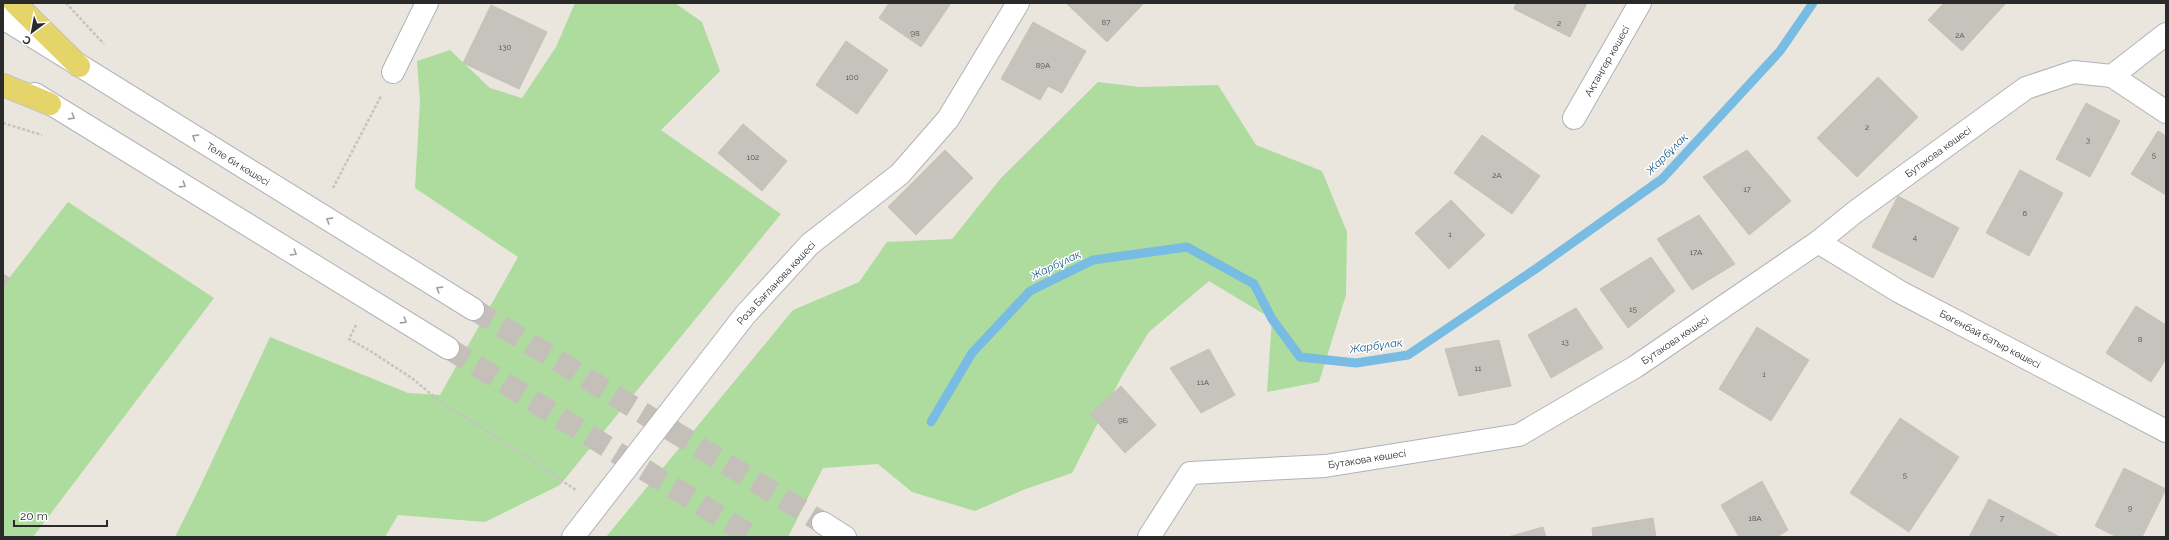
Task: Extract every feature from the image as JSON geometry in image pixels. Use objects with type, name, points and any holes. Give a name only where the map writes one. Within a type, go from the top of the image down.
[{"type":"main road","points":[[15,3],[80,66]]},
{"type":"main road","points":[[3,85],[50,104]]},
{"type":"street","points":[[393,72],[427,3]]},
{"type":"street","name":"Роза Бағланова көшесі","points":[[573,537],[745,315],[810,244],[900,174],[948,119],[1018,3]]},
{"type":"street","name":"Ақтаңгер көшесі","points":[[1574,118],[1640,3]]},
{"type":"street","name":"Төле би көшесі","points":[[3,18],[473,309]]},
{"type":"street","points":[[2166,34],[2112,76],[2166,112]]},
{"type":"street","name":"Бутакова көшесі","points":[[1149,537],[1190,473],[1325,466],[1519,435],[1635,367],[1818,242],[1855,212],[2026,88],[2074,72],[2112,76]]},
{"type":"street","points":[[3,75],[448,348]]},
{"type":"street","name":"Бөгенбай батыр көшесі","points":[[1818,242],[1900,292],[2166,431]]},
{"type":"street","points":[[823,523],[845,537]]},
{"type":"path","points":[[66,3],[104,44]]},
{"type":"path","points":[[333,188],[393,72]]},
{"type":"path","points":[[3,123],[42,135]]},
{"type":"path","points":[[356,325],[349,339],[395,367],[444,405],[481,426],[598,506]]},
{"type":"green space","points":[[575,3],[675,3],[702,22],[720,71],[661,130],[781,214],[560,485],[485,522],[398,515],[385,537],[175,537],[270,337],[408,393],[440,395],[518,257],[415,188],[420,101],[417,61],[450,50],[490,88],[522,98],[556,47]]},
{"type":"green space","points":[[1098,82],[1140,87],[1218,85],[1256,145],[1322,171],[1347,232],[1346,295],[1319,382],[1267,392],[1272,319],[1209,281],[1149,332],[1123,374],[1072,473],[1023,490],[975,511],[912,492],[878,464],[823,468],[788,537],[606,537],[793,310],[859,282],[887,242],[952,239],[1001,178]]},
{"type":"green space","points":[[68,202],[214,298],[33,537],[3,537],[3,286]]},
{"type":"building","points":[[889,3],[951,3],[921,47],[879,18]]},
{"type":"building","points":[[1066,3],[1144,3],[1107,42]]},
{"type":"building","points":[[1516,3],[1587,3],[1570,37],[1514,9]]},
{"type":"building","points":[[1944,3],[2006,3],[1962,51],[1928,20]]},
{"type":"building","points":[[491,5],[547,32],[519,89],[463,63]]},
{"type":"building","points":[[1033,22],[1086,51],[1062,93],[1048,86],[1040,100],[1001,79]]},
{"type":"building","points":[[846,41],[888,70],[857,114],[816,85]]},
{"type":"building","points":[[1878,77],[1918,117],[1857,177],[1817,138]]},
{"type":"building","points":[[2086,103],[2120,121],[2090,177],[2056,159]]},
{"type":"building","points":[[743,124],[787,161],[762,191],[718,153]]},
{"type":"building","points":[[2158,131],[2166,136],[2166,195],[2131,174]]},
{"type":"building","points":[[1482,135],[1540,176],[1512,214],[1454,173]]},
{"type":"building","points":[[945,150],[973,178],[916,235],[888,207]]},
{"type":"building","points":[[1747,150],[1791,201],[1749,235],[1703,177]]},
{"type":"building","points":[[2020,170],[2063,193],[2029,256],[1986,233]]},
{"type":"building","points":[[1898,196],[1959,228],[1933,278],[1872,247]]},
{"type":"building","points":[[1451,200],[1485,235],[1449,269],[1415,233]]},
{"type":"building","points":[[1699,215],[1735,264],[1692,290],[1657,239]]},
{"type":"building","points":[[1651,257],[1675,291],[1628,328],[1600,289]]},
{"type":"building","points":[[3,274],[10,278],[3,289]]},
{"type":"building","points":[[2136,306],[2166,325],[2166,359],[2151,382],[2106,353]]},
{"type":"building","points":[[1576,308],[1603,348],[1551,378],[1528,335]]},
{"type":"building","points":[[1757,327],[1809,360],[1771,421],[1719,389]]},
{"type":"building","points":[[1499,340],[1511,386],[1459,396],[1445,349]]},
{"type":"building","points":[[1209,349],[1235,395],[1201,413],[1170,368]]},
{"type":"building","points":[[1121,386],[1156,425],[1125,453],[1090,414]]},
{"type":"building","points":[[1900,418],[1959,457],[1909,532],[1850,493]]},
{"type":"building","points":[[2124,468],[2166,489],[2142,537],[2117,537],[2095,526]]},
{"type":"building","points":[[1762,481],[1788,530],[1777,537],[1739,537],[1721,505]]},
{"type":"building","points":[[1989,499],[2058,536],[2058,537],[1969,537]]},
{"type":"building","points":[[1653,518],[1656,537],[1593,537],[1592,528]]},
{"type":"building","points":[[1543,527],[1546,537],[1508,537]]},
{"type":"waterway","name":"Жарбұлақ","points":[[931,422],[972,353],[1030,291],[1093,260],[1187,247],[1254,284],[1272,319],[1300,357],[1356,363],[1408,355],[1537,268],[1662,179],[1780,51],[1813,3]]},
{"type":"tunnel","points":[[473,309],[823,523]]},
{"type":"tunnel","points":[[448,348],[753,537]]}]
